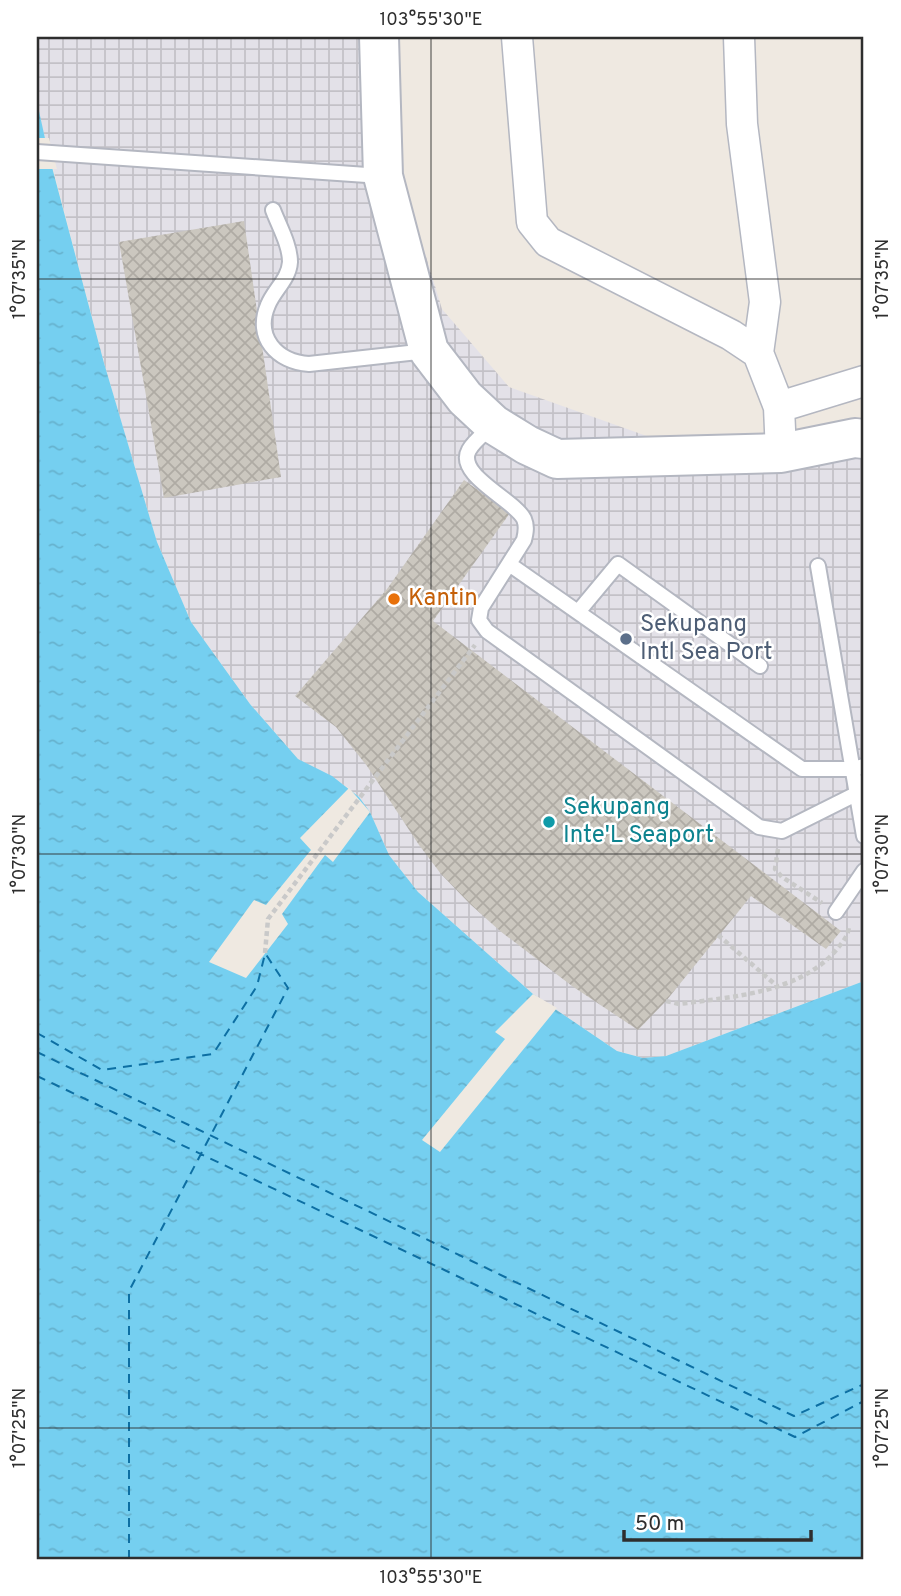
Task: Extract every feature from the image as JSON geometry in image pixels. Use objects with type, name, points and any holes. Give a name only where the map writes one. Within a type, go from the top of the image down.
[{"type":"street","points":[[379,37],[383,176],[429,351],[465,398],[493,424],[527,445],[557,459],[781,453],[861,436]]},
{"type":"street","points":[[517,37],[532,222],[548,242],[731,335],[758,353]]},
{"type":"street","points":[[739,37],[742,124],[765,302],[758,353],[779,407],[781,453]]},
{"type":"street","points":[[779,407],[864,381]]},
{"type":"lane","points":[[37,152],[383,176]]},
{"type":"lane","points":[[273,210],[289,252],[290,264],[286,276],[268,303],[265,327],[270,345],[281,357],[295,363],[309,364],[429,351]]},
{"type":"lane","points":[[493,424],[469,450],[467,457],[470,470],[523,516],[527,528],[524,540],[481,608],[479,620],[487,631],[759,827],[782,831],[860,791]]},
{"type":"lane","points":[[509,564],[802,769],[858,768]]},
{"type":"lane","points":[[578,612],[618,564],[760,666]]},
{"type":"lane","points":[[818,566],[858,768],[864,836]]},
{"type":"lane","points":[[836,912],[864,871]]},
{"type":"path","points":[[265,953],[268,919],[487,631]]},
{"type":"path","points":[[666,1001],[678,1004],[778,986],[829,959],[841,945],[849,932],[849,922],[782,877],[775,869],[782,831]]},
{"type":"path","points":[[718,935],[778,986]]},
{"type":"shaded area","points":[[37,37],[383,37],[399,168],[442,309],[509,387],[672,445],[864,444],[864,981],[666,1056],[643,1058],[617,1051],[533,994],[418,892],[389,855],[370,812],[349,788],[298,759],[250,704],[191,622],[157,542],[104,363],[41,123],[37,102]]},
{"type":"water","points":[[37,102],[104,363],[157,542],[191,622],[250,704],[298,759],[332,776],[359,797],[370,812],[389,855],[418,892],[533,994],[617,1051],[643,1058],[666,1056],[864,981],[864,1559],[37,1559]]},
{"type":"pier","points":[[37,138],[49,138],[57,169],[37,169]]},
{"type":"pier","points":[[349,788],[370,812],[333,862],[325,855],[282,914],[288,924],[246,978],[209,962],[254,900],[266,905],[311,850],[300,838]]},
{"type":"pier","points":[[533,994],[557,1008],[440,1152],[422,1140],[505,1039],[495,1032]]},
{"type":"building","points":[[244,221],[281,477],[164,498],[119,242]]},
{"type":"building","name":"Sekupang Inte'L Seaport","points":[[464,480],[510,513],[433,621],[841,931],[826,949],[751,896],[666,1001],[638,1030],[572,986],[500,931],[470,904],[441,874],[419,845],[367,766],[336,727],[295,696],[387,589]]},
{"type":"ferry route","points":[[129,1559],[129,1291],[288,988],[265,953]]},
{"type":"ferry route","points":[[37,1033],[102,1070],[213,1054],[257,986],[265,954]]},
{"type":"ferry route","points":[[37,1052],[794,1416],[864,1384]]},
{"type":"ferry route","points":[[37,1076],[795,1437],[864,1401]]},
{"type":"place","name":"Kantin","points":[[394,599]]},
{"type":"place","name":"Sekupang Intl Sea Port","points":[[626,639]]},
{"type":"place","name":"Sekupang Inte'L Seaport","points":[[549,822]]}]
